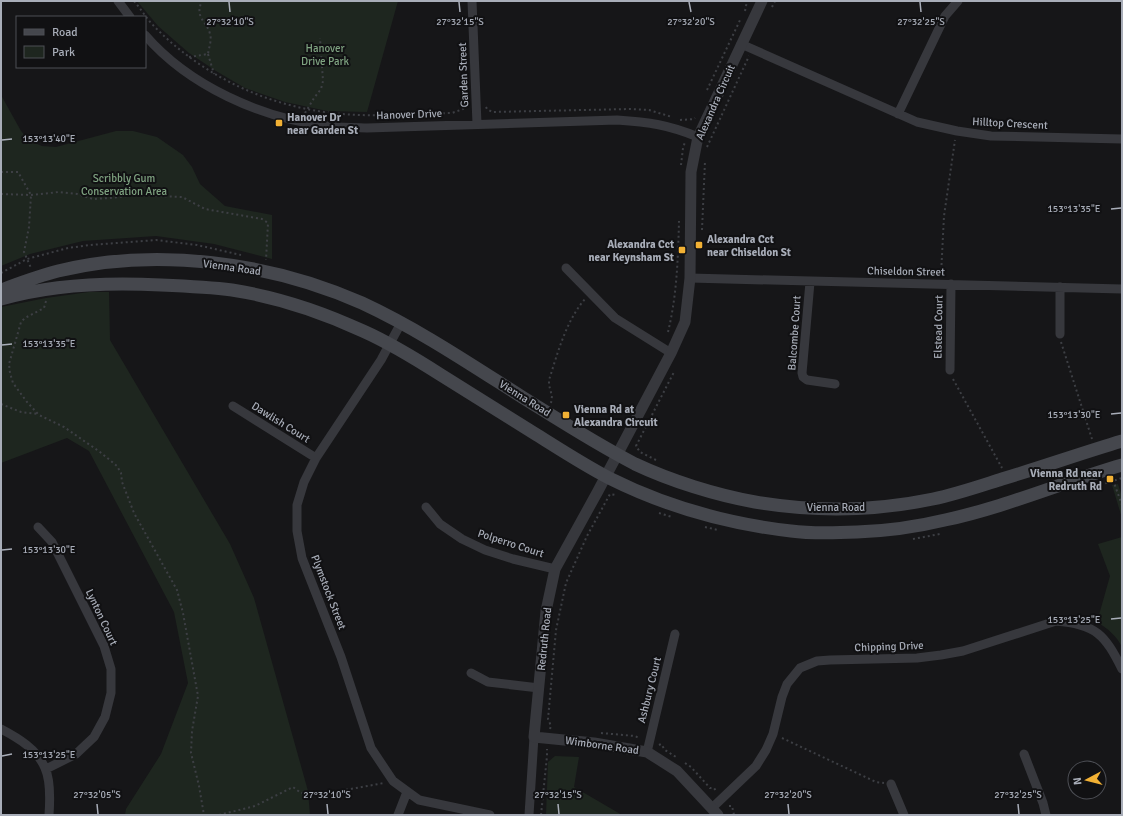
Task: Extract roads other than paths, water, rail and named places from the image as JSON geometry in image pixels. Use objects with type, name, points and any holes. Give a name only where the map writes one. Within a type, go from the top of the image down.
[{"type":"main road","name":"Vienna Road","points":[[1,290],[34,278],[76,267],[121,261],[170,260],[215,264],[264,271],[323,288],[362,303],[417,331],[571,427],[617,454],[660,474],[722,494],[755,502],[792,507],[857,509],[935,499],[1006,470],[1094,444],[1122,441]]},
{"type":"main road","name":"Vienna Road","points":[[1,299],[40,290],[88,284],[113,284],[202,287],[233,290],[294,304],[331,317],[364,331],[389,344],[606,476],[635,490],[672,505],[749,524],[793,532],[830,534],[905,528],[946,520],[987,509],[1122,465]]},
{"type":"street","points":[[118,1],[129,16]]},
{"type":"street","name":"Garden Street","points":[[472,1],[477,124]]},
{"type":"street","name":"Alexandra Circuit","points":[[606,476],[671,353],[685,322],[690,278],[691,172],[698,137],[762,1]]},
{"type":"street","points":[[898,114],[945,16],[958,1]]},
{"type":"street","name":"Hanover Drive","points":[[146,36],[171,60],[191,75],[231,98],[253,108],[300,121],[327,126],[366,128],[617,120],[677,128],[698,137]]},
{"type":"street","name":"Hilltop Crescent","points":[[741,44],[918,122],[957,131],[991,136],[1122,139]]},
{"type":"street","points":[[566,268],[615,318],[671,353]]},
{"type":"street","name":"Chiseldon Street","points":[[690,278],[1122,289]]},
{"type":"street","name":"Balcombe Court","points":[[810,282],[802,373],[803,377],[807,380],[835,384]]},
{"type":"street","name":"Elstead Court","points":[[950,370],[951,284]]},
{"type":"street","points":[[1060,287],[1060,334]]},
{"type":"street","name":"Plymstock Street","points":[[401,323],[381,360],[316,458],[304,482],[297,505],[296,531],[302,558],[341,657],[371,748],[393,781],[419,800],[490,815]]},
{"type":"street","name":"Dawlish Court","points":[[233,406],[316,458]]},
{"type":"street","name":"Redruth Road","points":[[529,815],[534,737],[546,611],[554,569],[606,476]]},
{"type":"street","name":"Polperro Court","points":[[426,507],[440,524],[462,539],[485,550],[513,559],[554,569]]},
{"type":"street","name":"Lynton Court","points":[[38,527],[52,542],[104,646],[110,669],[111,681],[111,693],[106,717],[94,737],[76,754],[46,768]]},
{"type":"street","name":"Chipping Drive","points":[[715,811],[756,766],[766,750],[773,734],[787,684],[800,668],[817,661],[941,656],[963,651],[1056,621],[1072,622],[1088,627],[1104,638],[1122,670]]},
{"type":"street","name":"Ashbury Court","points":[[647,752],[675,634]]},
{"type":"street","points":[[471,673],[488,682],[539,688]]},
{"type":"street","points":[[1,729],[20,739],[38,756],[46,768],[49,785],[49,815]]},
{"type":"street","name":"Wimborne Road","points":[[534,737],[594,743],[647,752],[676,771],[715,811]]},
{"type":"street","points":[[1024,754],[1044,803],[1046,815]]},
{"type":"street","points":[[891,784],[904,815]]},
{"type":"street","points":[[398,815],[407,792]]},
{"type":"place","name":"Hanover Dr near Garden St","points":[[279,123]]},
{"type":"place","name":"Alexandra Cct near Chiseldon St","points":[[699,245]]},
{"type":"place","name":"Alexandra Cct near Keynsham St","points":[[682,250]]},
{"type":"place","name":"Vienna Rd at Alexandra Circuit","points":[[566,415]]},
{"type":"place","name":"Vienna Rd near Redruth Rd","points":[[1110,479]]},
{"type":"park label","name":"Hanover Drive Park","points":[[325,54]]},
{"type":"park label","name":"Scribbly Gum Conservation Area","points":[[124,184]]}]
